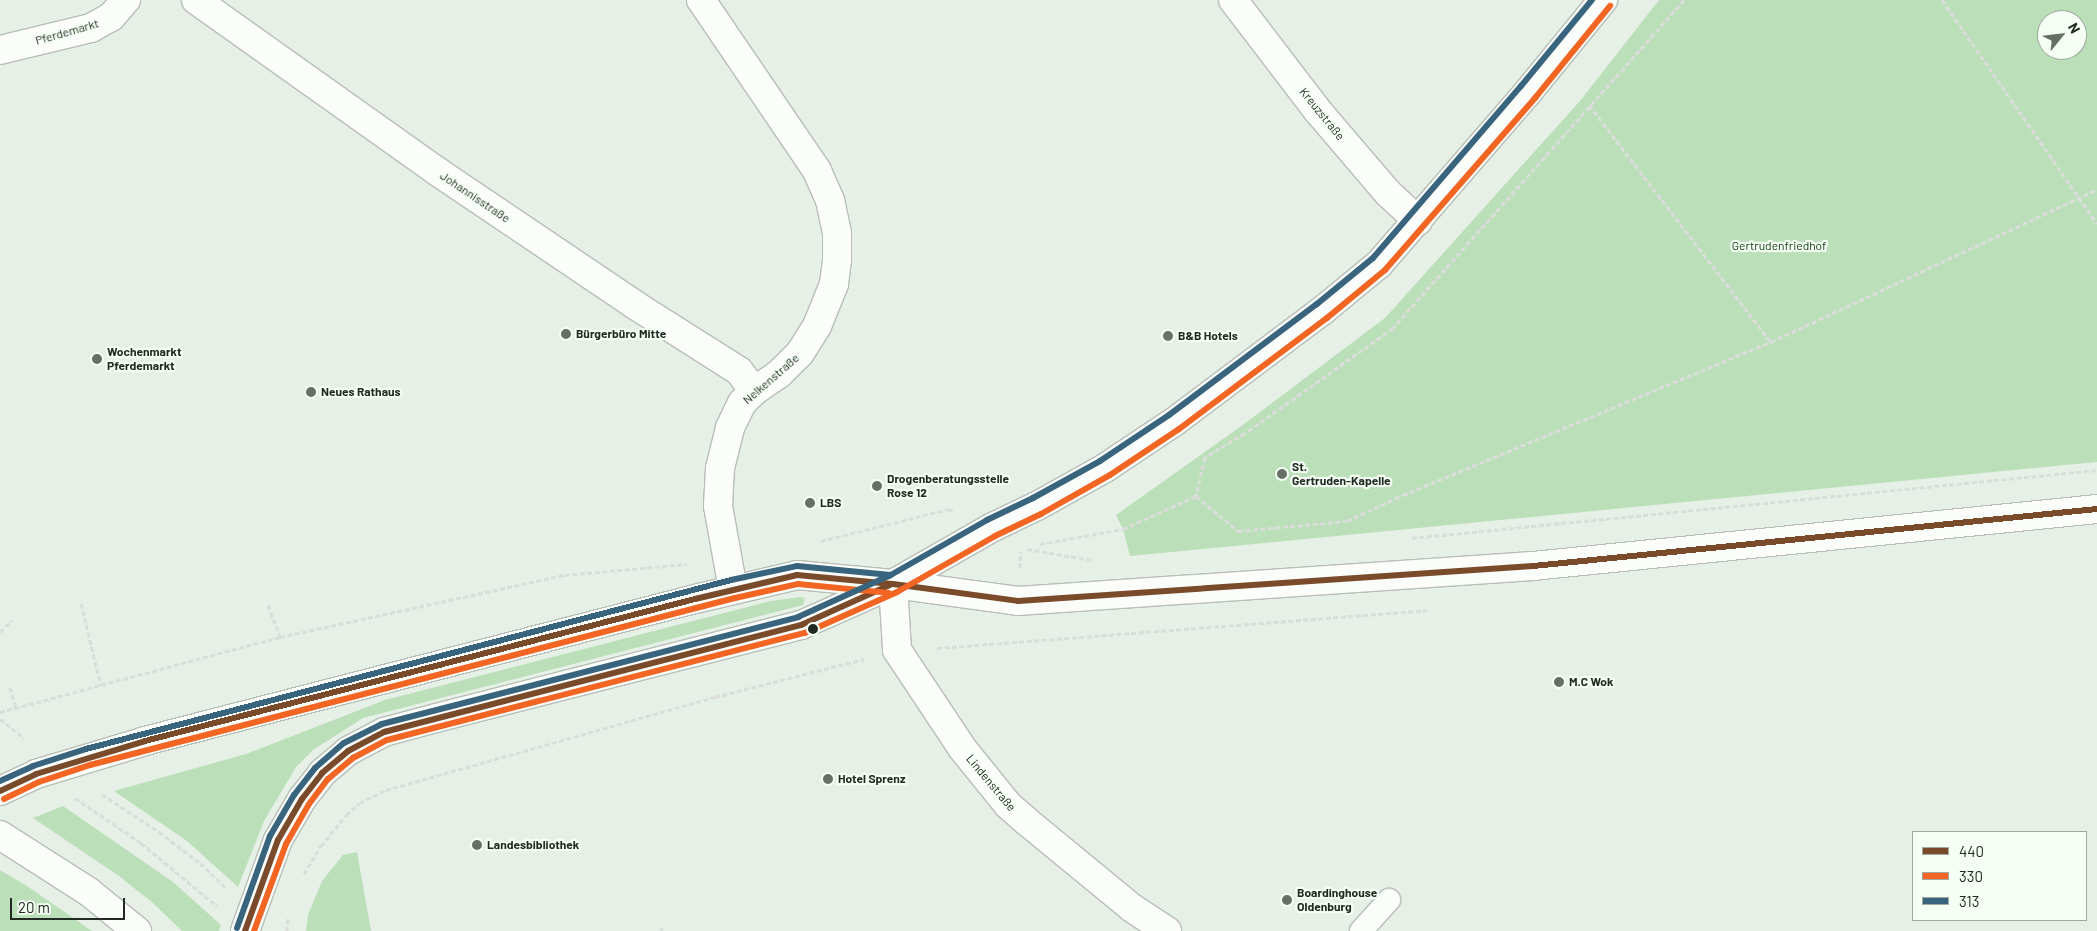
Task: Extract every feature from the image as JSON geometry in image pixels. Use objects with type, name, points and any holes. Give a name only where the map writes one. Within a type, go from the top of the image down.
[{"type":"street","name":"Pferdemarkt","points":[[0,50],[91,28],[111,18],[126,0]]},
{"type":"street","name":"Johannisstraße","points":[[196,0],[438,172],[635,305],[739,371],[754,391]]},
{"type":"street","name":"Nelkenstraße","points":[[701,0],[817,171],[830,200],[837,233],[837,260],[834,284],[817,326],[800,353],[779,374],[754,391],[742,403],[735,414],[720,468],[718,506],[734,589]]},
{"type":"street","name":"Kreuzstraße","points":[[1234,0],[1317,110],[1388,193],[1418,221]]},
{"type":"street","points":[[246,931],[278,840],[302,799],[322,774],[348,751],[384,732],[427,720],[801,625],[893,584],[991,528],[1037,506],[1105,468],[1174,422],[1322,312],[1378,264],[1418,221],[1603,0]]},
{"type":"street","points":[[0,791],[36,774],[88,757],[734,589],[797,575],[893,584],[1018,601],[1533,566],[2097,509]]},
{"type":"street","points":[[893,584],[897,650]]},
{"type":"street","name":"Lindenstraße","points":[[897,650],[962,748],[1008,805],[1132,908],[1167,931]]},
{"type":"street","points":[[0,835],[89,892],[137,931]]},
{"type":"lane","points":[[1360,931],[1389,900]]},
{"type":"path","points":[[1196,496],[1205,457],[1245,433],[1393,328],[1589,104],[1684,0]]},
{"type":"path","points":[[1942,0],[2080,196],[2097,224]]},
{"type":"path","points":[[1589,104],[1771,342]]},
{"type":"path","points":[[1196,496],[1238,531],[1347,521],[1771,342],[2097,189]]},
{"type":"path","points":[[1405,538],[2097,470]]},
{"type":"path","points":[[1099,561],[1021,548],[1123,528],[1196,496]]},
{"type":"path","points":[[813,543],[948,509]]},
{"type":"path","points":[[0,712],[280,637],[565,575],[727,560]]},
{"type":"path","points":[[81,603],[100,686]]},
{"type":"path","points":[[268,604],[280,637]]},
{"type":"path","points":[[0,632],[12,620]]},
{"type":"path","points":[[302,879],[321,846],[346,815],[360,803],[386,790],[715,697],[897,650],[1012,643]]},
{"type":"path","points":[[10,687],[16,708]]},
{"type":"path","points":[[0,719],[24,738]]},
{"type":"path","points":[[102,794],[159,832],[200,863],[229,890]]},
{"type":"path","points":[[78,800],[141,843],[220,909]]},
{"type":"path","points":[[287,931],[288,914]]},
{"type":"green space","name":"Gertrudenfriedhof","points":[[1659,0],[2097,0],[2097,462],[1130,556],[1123,529],[1116,515],[1240,427],[1385,318],[1580,101]]},
{"type":"green space","points":[[805,598],[803,605],[363,718],[313,750],[296,767],[264,821],[238,887],[187,841],[114,791],[246,754],[385,700],[771,601]]},
{"type":"green space","points":[[63,806],[173,882],[221,925],[219,931],[182,931],[153,903],[119,876],[33,818]]},
{"type":"green space","points":[[357,852],[371,931],[306,931],[308,915],[322,881],[343,855]]},
{"type":"green space","points":[[0,870],[27,886],[92,931],[0,931]]},
{"type":"transit line","name":"313","points":[[237,928],[270,836],[294,795],[315,768],[344,743],[382,724],[798,617],[889,576],[987,520],[1033,498],[1100,461],[1169,415],[1317,304],[1373,258],[1521,86],[1592,0]]},
{"type":"transit line","name":"330","points":[[254,931],[286,844],[309,804],[328,779],[353,758],[387,740],[805,633],[897,592],[995,536],[1041,514],[1110,475],[1179,429],[1327,318],[1385,270],[1535,98],[1610,6]]},
{"type":"transit line","name":"440","points":[[0,791],[36,774],[145,741],[695,599],[797,575],[893,584],[1018,601],[1533,566],[2097,509]]},
{"type":"transit line","name":"313","points":[[0,781],[33,766],[86,749],[731,580],[797,566],[891,575]]},
{"type":"transit line","name":"330","points":[[4,799],[39,782],[90,765],[735,598],[798,584],[889,593]]},
{"type":"transit line","name":"440","points":[[245,931],[278,840],[302,799],[322,773],[348,751],[384,732],[801,625],[890,585]]},
{"type":"place","name":"Bürgerbüro Mitte","points":[[566,334]]},
{"type":"place","name":"B&B Hotels","points":[[1168,336]]},
{"type":"place","name":"Wochenmarkt Pferdemarkt","points":[[97,359]]},
{"type":"place","name":"Neues Rathaus","points":[[311,392]]},
{"type":"place","name":"St. Gertruden-Kapelle","points":[[1282,474]]},
{"type":"place","name":"Drogenberatungsstelle Rose 12","points":[[877,486]]},
{"type":"place","name":"LBS","points":[[810,503]]},
{"type":"place","name":"M.C Wok","points":[[1559,682]]},
{"type":"place","name":"Hotel Sprenz","points":[[828,779]]},
{"type":"place","name":"Landesbibliothek","points":[[477,845]]},
{"type":"place","name":"Boardinghouse Oldenburg","points":[[1287,900]]}]
